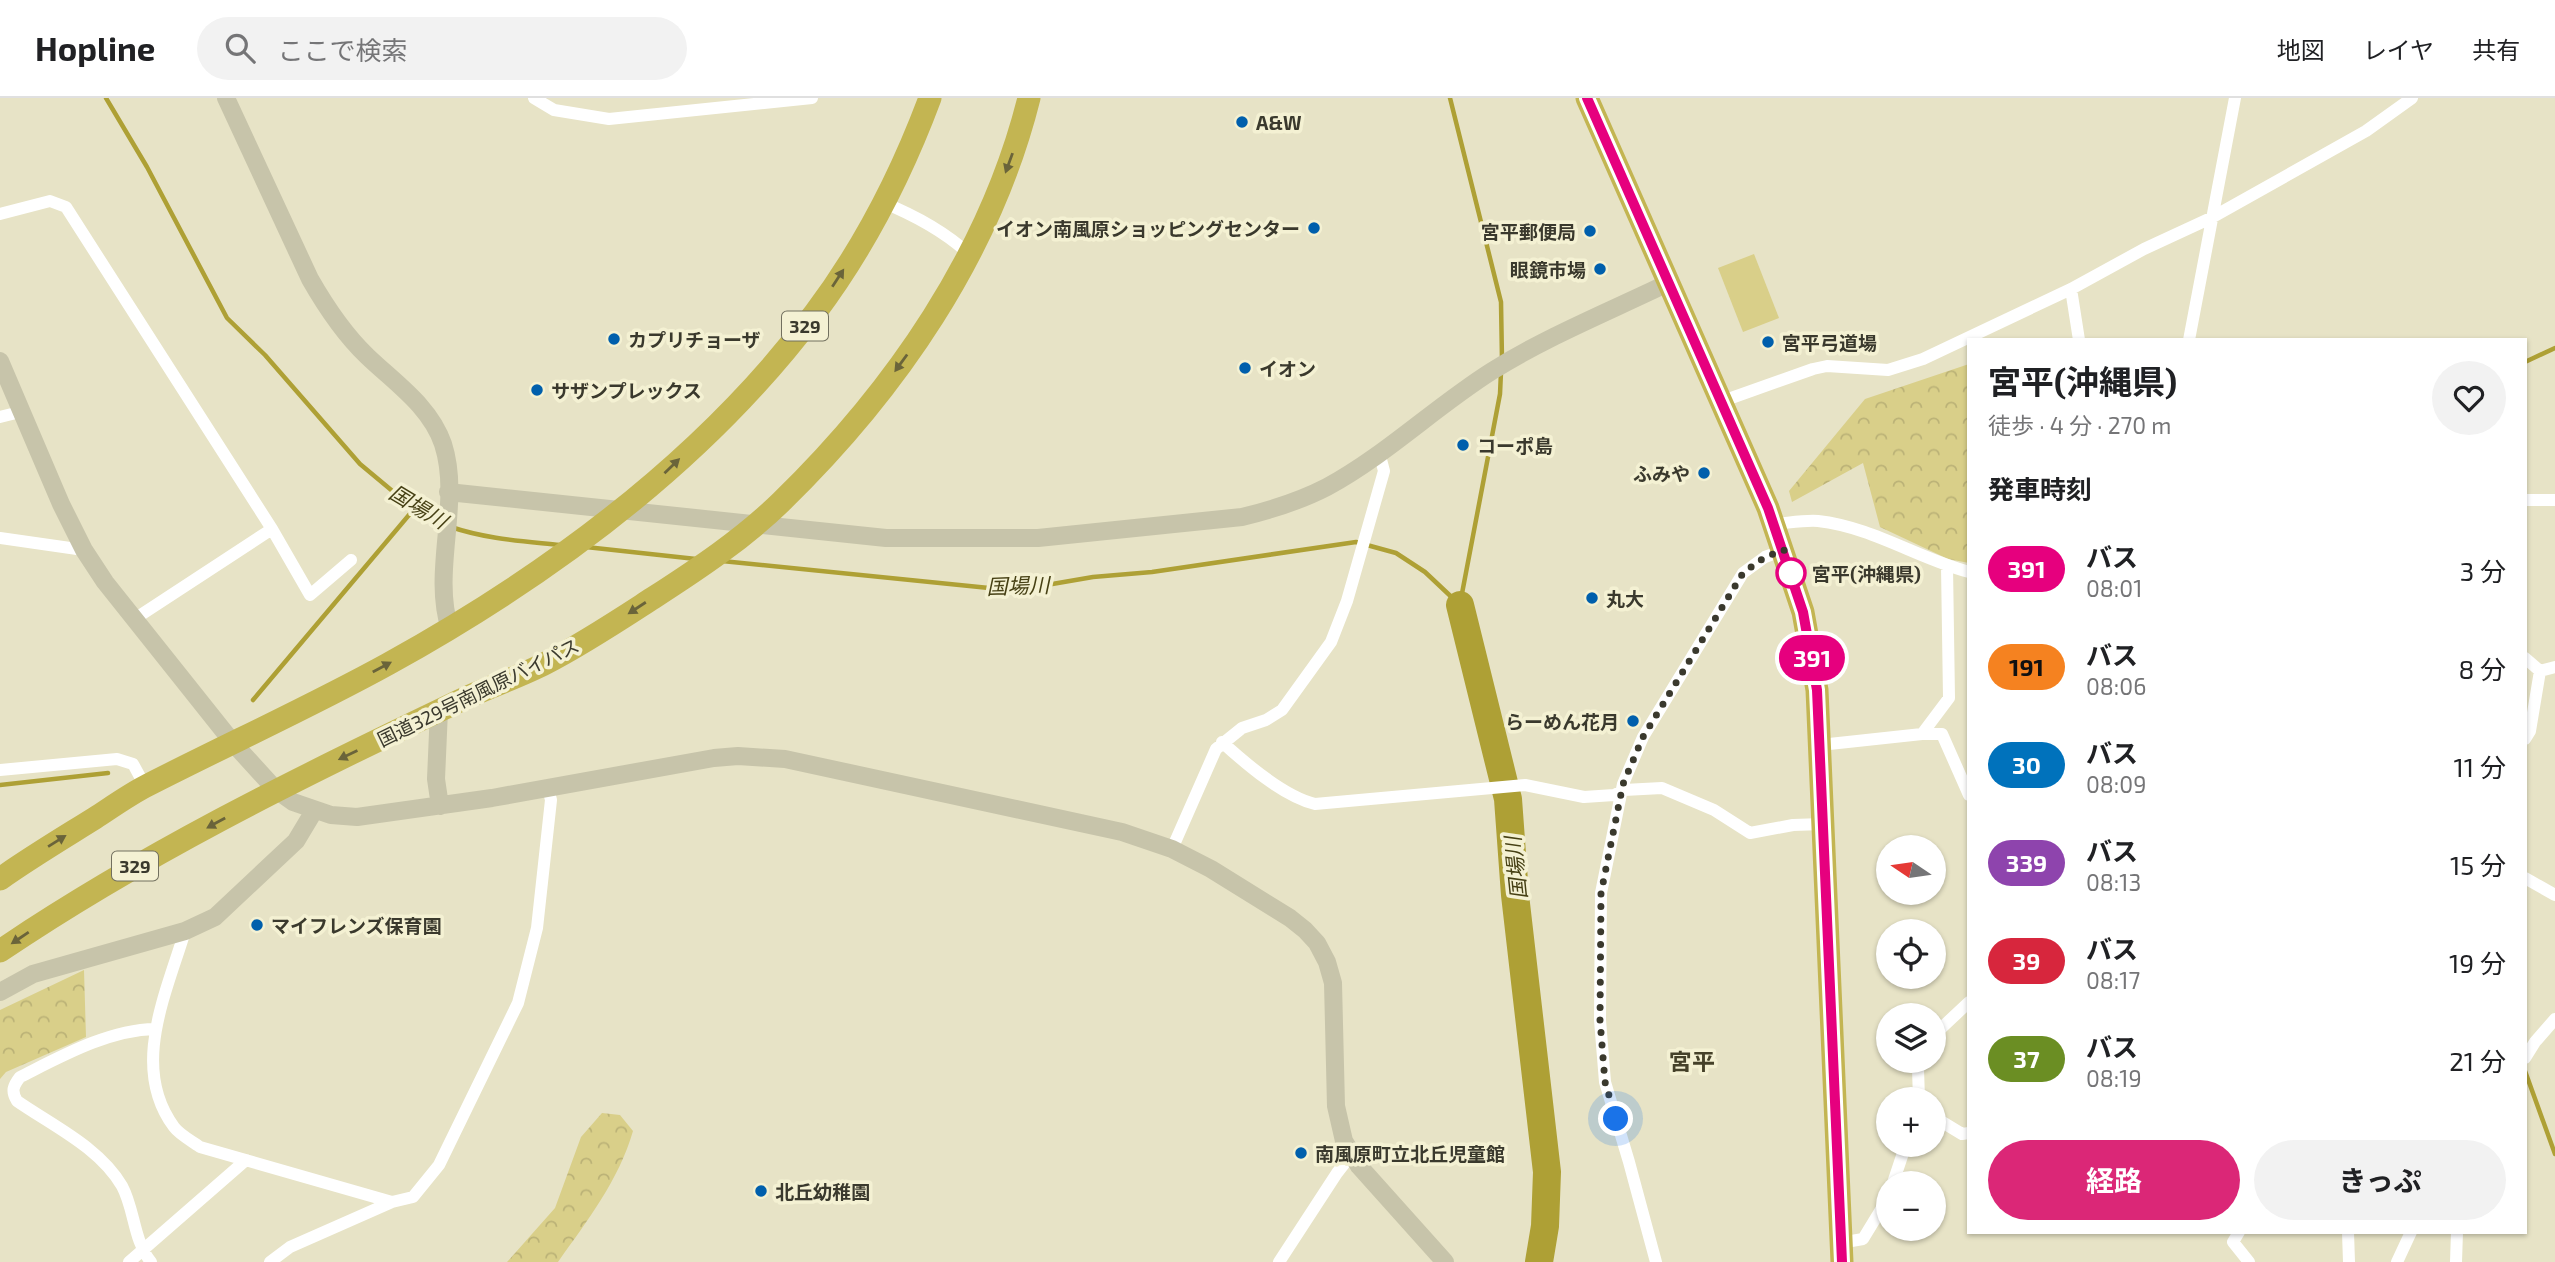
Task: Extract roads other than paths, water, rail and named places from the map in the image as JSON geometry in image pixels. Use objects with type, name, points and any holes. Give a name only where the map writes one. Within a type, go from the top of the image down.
[{"type":"highway","name":"329","points":[[0,878],[145,786],[234,744],[385,666],[450,629],[552,561],[646,492],[784,352],[818,310],[862,242],[930,98]]},
{"type":"highway","name":"国道329号南風原バイパス","points":[[0,951],[61,910],[154,855],[276,790],[439,710],[548,662],[695,571],[730,545],[779,504],[828,454],[876,397],[935,314],[969,254],[1001,185],[1029,98]]},
{"type":"highway","points":[[1587,98],[1774,524],[1803,612],[1817,690],[1841,1253]]},
{"type":"street","points":[[226,98],[324,305],[365,355],[418,402],[431,419],[442,443],[448,465],[444,607],[450,629]]},
{"type":"street","points":[[534,98],[554,110],[608,119],[812,98]]},
{"type":"street","points":[[2189,338],[2235,98]]},
{"type":"street","points":[[1967,338],[2211,218],[2366,131],[2412,98]]},
{"type":"street","points":[[0,214],[50,201],[66,207],[272,529],[310,594],[351,560]]},
{"type":"street","points":[[882,202],[916,216],[969,254]]},
{"type":"street","points":[[448,499],[620,510],[886,538],[962,540],[1038,538],[1242,517],[1297,500],[1342,478],[1490,372],[1536,345],[1668,283]]},
{"type":"street","points":[[2071,289],[2079,338]]},
{"type":"street","points":[[1720,402],[1826,366],[1888,370],[1923,359],[1967,338]]},
{"type":"street","points":[[0,361],[20,412],[84,551],[134,620],[234,744],[276,790],[293,802],[331,815],[358,817],[440,806],[738,756],[785,759],[1122,832],[1172,849],[1259,898],[1305,930],[1317,943],[1327,962],[1333,983],[1336,1107],[1344,1141],[1351,1155],[1445,1262]]},
{"type":"street","points":[[0,417],[20,412]]},
{"type":"street","points":[[1172,849],[1216,749],[1242,728],[1266,720],[1282,710],[1331,642],[1347,601],[1384,471],[1379,452]]},
{"type":"street","points":[[2527,500],[2555,500]]},
{"type":"street","points":[[1774,524],[1817,521],[1874,534],[1947,566],[1967,571]]},
{"type":"street","points":[[134,620],[272,529]]},
{"type":"street","points":[[0,538],[84,551]]},
{"type":"street","points":[[1656,1262],[1607,1091],[1600,1020],[1601,893],[1623,784],[1643,737],[1743,573],[1765,557],[1784,550]]},
{"type":"street","points":[[1922,734],[1949,698],[1947,566]]},
{"type":"street","points":[[2527,661],[2540,671]]},
{"type":"street","points":[[2540,671],[2555,667]]},
{"type":"street","points":[[2527,736],[2540,671]]},
{"type":"street","points":[[439,710],[436,779],[440,806]]},
{"type":"street","points":[[1820,745],[1942,734],[1967,790]]},
{"type":"street","points":[[1222,742],[1258,772],[1297,797],[1315,804],[1525,785],[1584,797],[1614,795],[1623,790],[1662,788],[1714,810],[1750,833],[1793,825],[1823,824]]},
{"type":"street","points":[[0,770],[117,759],[133,764],[145,786]]},
{"type":"street","points":[[270,1262],[290,1247],[392,1202],[413,1198],[439,1165],[518,1003],[537,928],[551,800],[548,788]]},
{"type":"street","points":[[0,992],[33,974],[185,932],[215,917],[296,841],[314,811]]},
{"type":"street","points":[[2527,879],[2555,895]]},
{"type":"street","points":[[185,932],[155,1029],[152,1061],[160,1102],[176,1130],[200,1147],[392,1202]]},
{"type":"street","points":[[1946,1024],[1967,1004]]},
{"type":"street","points":[[2527,1055],[2555,1018]]},
{"type":"street","points":[[150,1262],[142,1251],[123,1188],[100,1157],[17,1101],[13,1094],[14,1084],[20,1077],[78,1048],[141,1030],[155,1029]]},
{"type":"street","points":[[1946,1124],[1962,1134],[1967,1133]]},
{"type":"street","points":[[1279,1262],[1351,1155]]},
{"type":"street","points":[[129,1262],[246,1160]]},
{"type":"street","points":[[1841,1253],[1863,1239],[1876,1218]]},
{"type":"street","points":[[2238,1234],[2233,1242],[2249,1262]]},
{"type":"street","points":[[2348,1234],[2349,1262]]},
{"type":"street","points":[[2397,1262],[2410,1234]]},
{"type":"street","points":[[2456,1262],[2457,1234]]},
{"type":"waterway","name":"国場川","points":[[106,98],[147,167],[227,318],[265,355],[360,464],[414,509],[443,524]]},
{"type":"waterway","points":[[1450,98],[1501,302],[1502,360]]},
{"type":"waterway","points":[[2527,361],[2555,348]]},
{"type":"waterway","points":[[1460,604],[1500,394],[1501,372]]},
{"type":"waterway","points":[[253,700],[414,509]]},
{"type":"waterway","name":"国場川","points":[[451,527],[491,537],[560,545]]},
{"type":"waterway","name":"国場川","points":[[722,561],[989,588],[1029,588],[1356,542],[1396,553],[1425,572],[1460,605]]},
{"type":"waterway","name":"国場川","points":[[586,547],[696,559]]},
{"type":"waterway","name":"国場川","points":[[1460,605],[1508,799],[1515,895],[1547,1172],[1545,1226],[1539,1262]]},
{"type":"waterway","points":[[0,785],[108,773]]},
{"type":"waterway","points":[[2527,1077],[2555,1154]]},
{"type":"place","name":"A&W","points":[[1242,122]]},
{"type":"place","name":"イオン南風原ショッピングセンター","points":[[1314,228]]},
{"type":"place","name":"宮平郵便局","points":[[1590,231]]},
{"type":"place","name":"眼鏡市場","points":[[1600,269]]},
{"type":"place","name":"カプリチョーザ","points":[[614,339]]},
{"type":"place","name":"宮平弓道場","points":[[1768,342]]},
{"type":"place","name":"イオン","points":[[1245,368]]},
{"type":"place","name":"サザンプレックス","points":[[537,390]]},
{"type":"place","name":"コーポ島","points":[[1463,445]]},
{"type":"place","name":"ふみや","points":[[1704,473]]},
{"type":"place","name":"宮平(沖縄県)","points":[[1791,573]]},
{"type":"place","name":"丸大","points":[[1592,598]]},
{"type":"place","name":"らーめん花月","points":[[1633,721]]},
{"type":"place","name":"マイフレンズ保育園","points":[[257,925]]},
{"type":"place","name":"南風原町立北丘児童館","points":[[1301,1153]]},
{"type":"place","name":"北丘幼稚園","points":[[761,1191]]},
{"type":"district","name":"宮平","points":[[1692,1061]]}]
